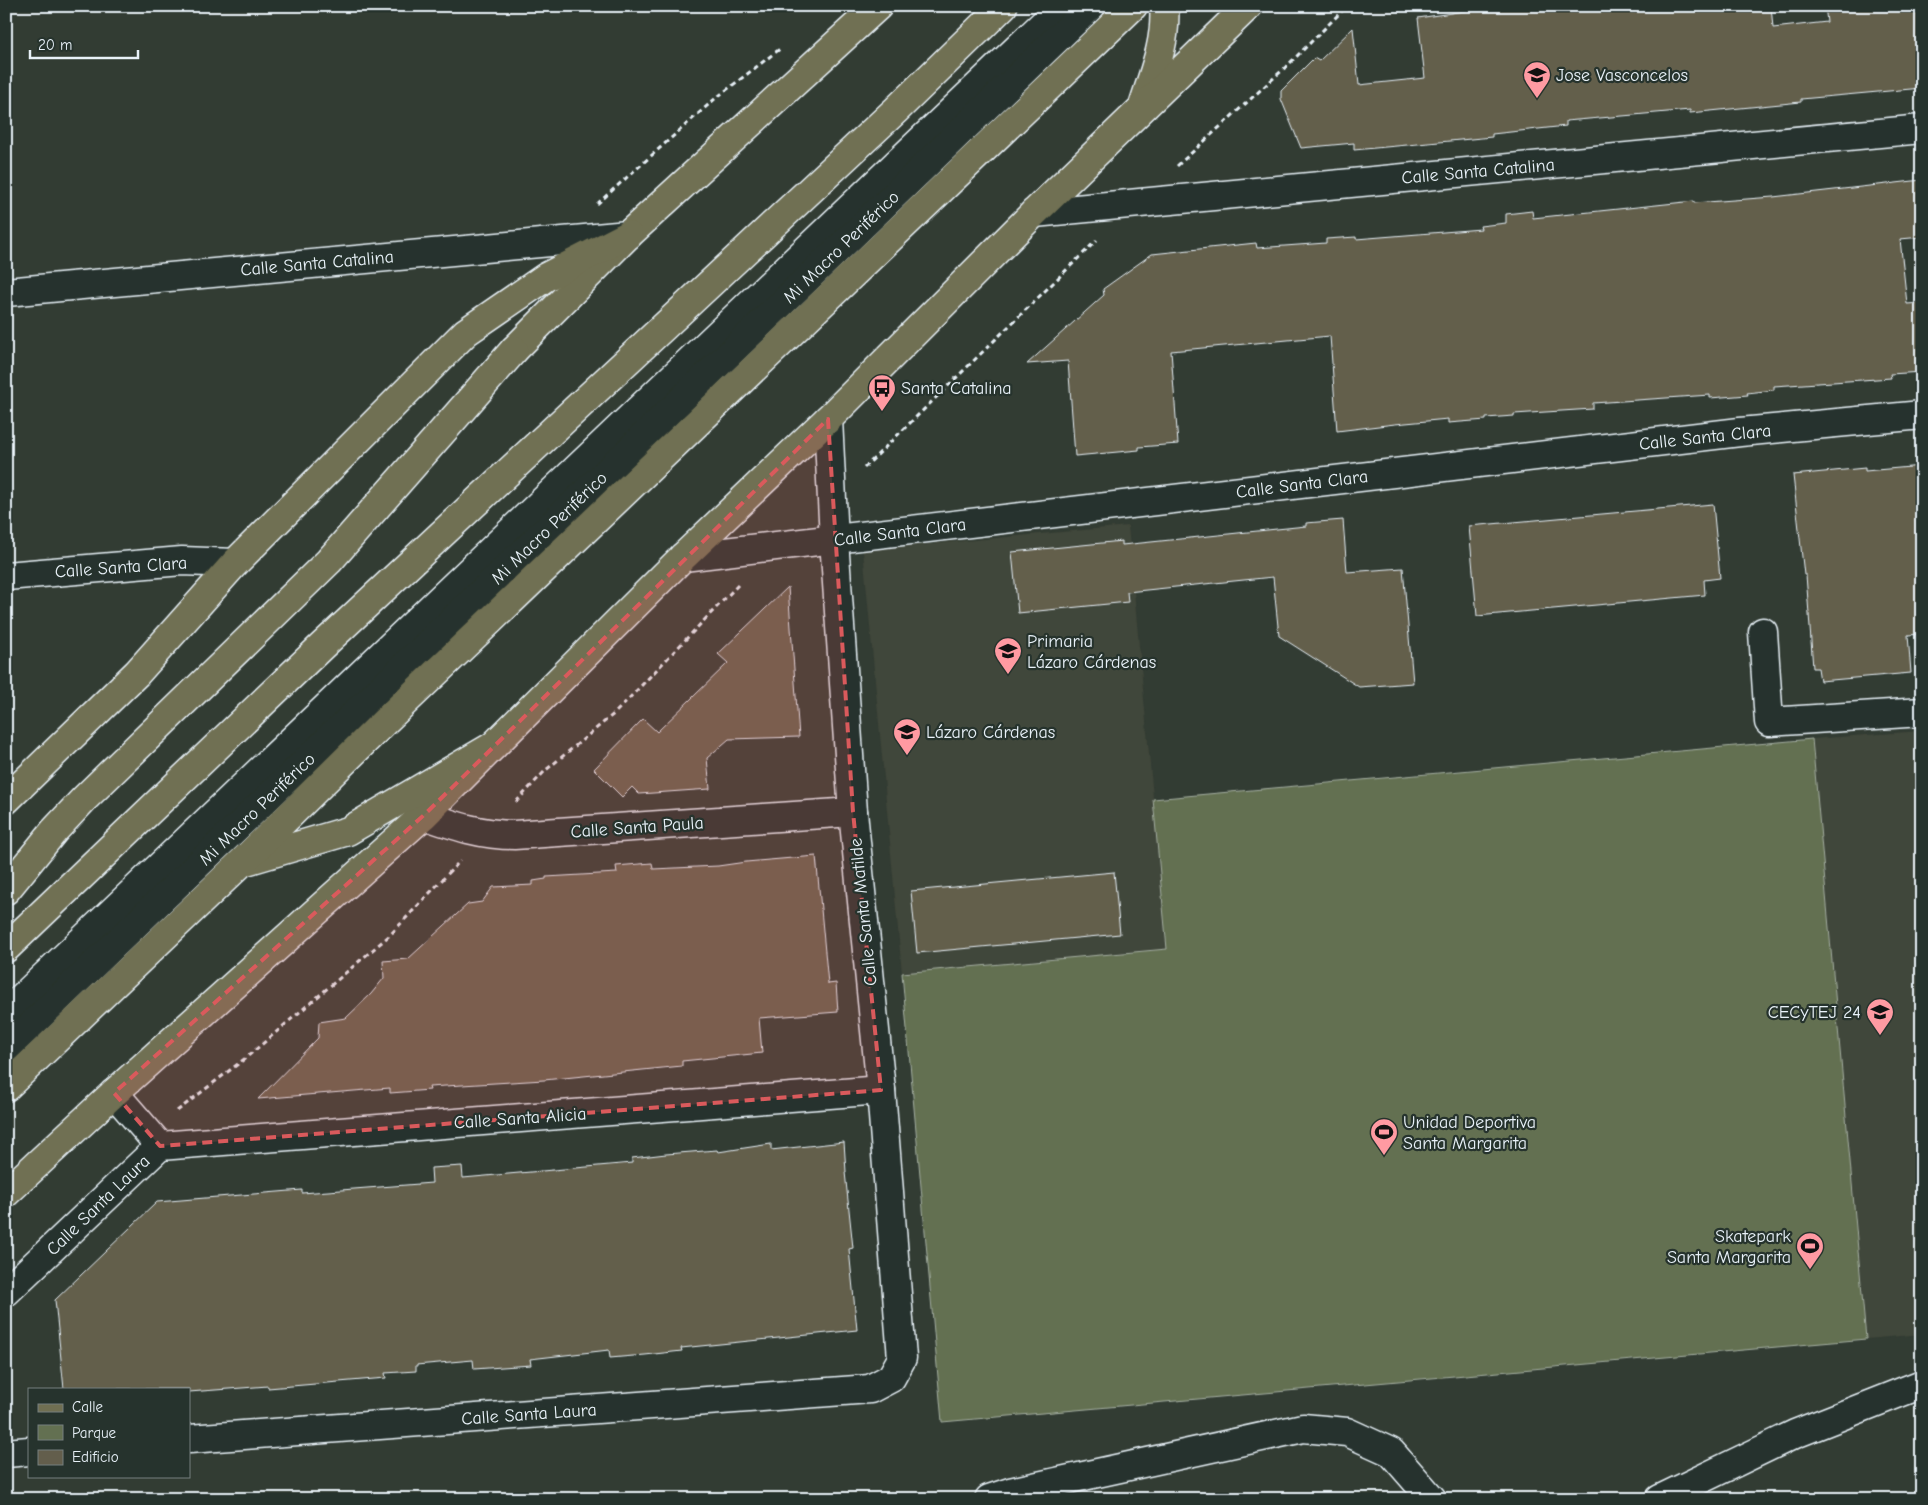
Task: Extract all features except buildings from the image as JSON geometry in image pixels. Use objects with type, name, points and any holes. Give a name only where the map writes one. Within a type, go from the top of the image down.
[{"type":"main road","points":[[6,890],[54,831],[84,799],[329,560],[514,350],[628,235],[878,6]]},
{"type":"main road","points":[[6,948],[322,646],[1003,6]]},
{"type":"main road","points":[[6,1087],[242,862],[384,722],[1133,6]]},
{"type":"main road","points":[[1142,107],[1162,47],[1165,18],[1164,6]]},
{"type":"main road","points":[[6,1193],[114,1093],[424,815],[683,557],[828,419],[1034,213],[1248,6]]},
{"type":"main road","points":[[6,800],[137,672],[235,564],[466,332],[546,277],[628,235]]},
{"type":"main road","points":[[242,862],[348,831],[493,746]]},
{"type":"street","name":"Mi Macro Periférico","points":[[6,1013],[1062,6]]},
{"type":"street","name":"Mi Macro Periférico","points":[[6,1049],[1091,6]]},
{"type":"street","name":"Calle Santa Catalina","points":[[1034,213],[1922,129]]},
{"type":"street","name":"Calle Santa Catalina","points":[[6,292],[628,235]]},
{"type":"street","name":"Calle Santa Clara","points":[[683,557],[1740,432],[1922,415]]},
{"type":"street","name":"Calle Santa Matilde","points":[[828,419],[834,540],[853,812],[881,1090],[902,1358],[891,1378],[870,1389]]},
{"type":"street","name":"Calle Santa Clara","points":[[6,576],[182,560],[235,564]]},
{"type":"street","points":[[1763,632],[1769,722],[1922,712]]},
{"type":"street","name":"Calle Santa Paula","points":[[424,815],[466,830],[486,834],[514,835],[853,812]]},
{"type":"street","name":"Calle Santa Alicia","points":[[156,1142],[881,1090]]},
{"type":"street","name":"Calle Santa Laura","points":[[6,1292],[156,1142],[114,1093]]},
{"type":"street","points":[[1660,1499],[1794,1434],[1922,1384]]},
{"type":"street","name":"Calle Santa Laura","points":[[190,1439],[870,1389]]},
{"type":"street","points":[[989,1499],[1010,1492],[1303,1428],[1347,1432],[1391,1452],[1432,1499]]},
{"type":"street","points":[[6,1453],[28,1451]]},
{"type":"path","points":[[832,497],[1137,204],[1288,64],[1347,6]]},
{"type":"path","points":[[592,209],[716,98],[783,46]]},
{"type":"path","points":[[156,1142],[176,1112],[247,1056],[390,935],[546,770],[615,713],[738,585]]},
{"type":"highlighted area","points":[[828,419],[853,812],[881,1090],[160,1146],[114,1093],[424,815]]},
{"type":"shaded area","name":"Primaria Lázaro Cárdenas","points":[[1128,526],[1167,949],[902,973],[863,550]]},
{"type":"shaded area","name":"CECyTEJ 24","points":[[1922,731],[1922,1334],[1866,1339],[1812,739]]},
{"type":"green space","name":"Unidad Deportiva Santa Margarita","points":[[1812,739],[1866,1339],[942,1422],[902,973],[1167,949],[1153,799]]},
{"type":"place","name":"Jose Vasconcelos","points":[[1537,99]]},
{"type":"place","name":"Santa Catalina","points":[[882,412]]},
{"type":"place","name":"Primaria Lázaro Cárdenas","points":[[1008,675]]},
{"type":"place","name":"Lázaro Cárdenas","points":[[907,756]]},
{"type":"place","name":"CECyTEJ 24","points":[[1880,1036]]},
{"type":"place","name":"Unidad Deportiva Santa Margarita","points":[[1384,1156]]},
{"type":"place","name":"Skatepark Santa Margarita","points":[[1810,1270]]}]
